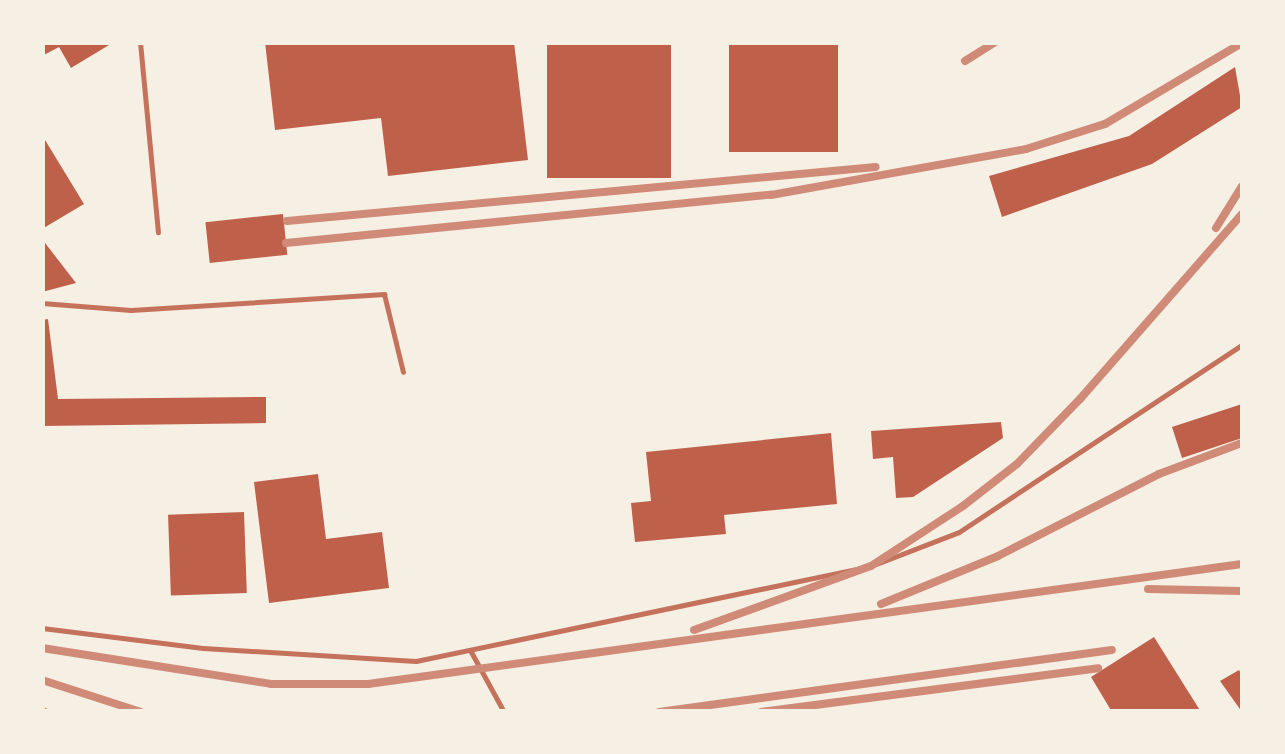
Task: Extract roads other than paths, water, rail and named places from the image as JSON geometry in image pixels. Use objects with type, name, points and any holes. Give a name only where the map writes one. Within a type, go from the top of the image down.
[{"type":"lane","points":[[140,42],[158,232]]},
{"type":"lane","points":[[42,303],[131,310],[384,294],[404,372]]},
{"type":"lane","points":[[42,628],[203,648],[416,661],[871,566],[959,532],[1242,345]]},
{"type":"lane","points":[[470,650],[504,712]]},
{"type":"railway","points":[[965,61],[996,42]]},
{"type":"railway","points":[[286,243],[771,195],[1026,149],[1105,124],[1242,43]]},
{"type":"railway","points":[[287,221],[876,167]]},
{"type":"railway","points":[[1216,228],[1242,186]]},
{"type":"railway","points":[[694,630],[871,566],[963,506],[1017,464],[1080,399],[1242,214]]},
{"type":"railway","points":[[881,604],[998,556],[1159,474],[1242,443]]},
{"type":"railway","points":[[42,648],[271,684],[368,684],[1242,564]]},
{"type":"railway","points":[[1148,589],[1242,591]]},
{"type":"railway","points":[[659,712],[1112,650]]},
{"type":"railway","points":[[761,712],[1098,668]]},
{"type":"railway","points":[[42,680],[141,712]]}]
